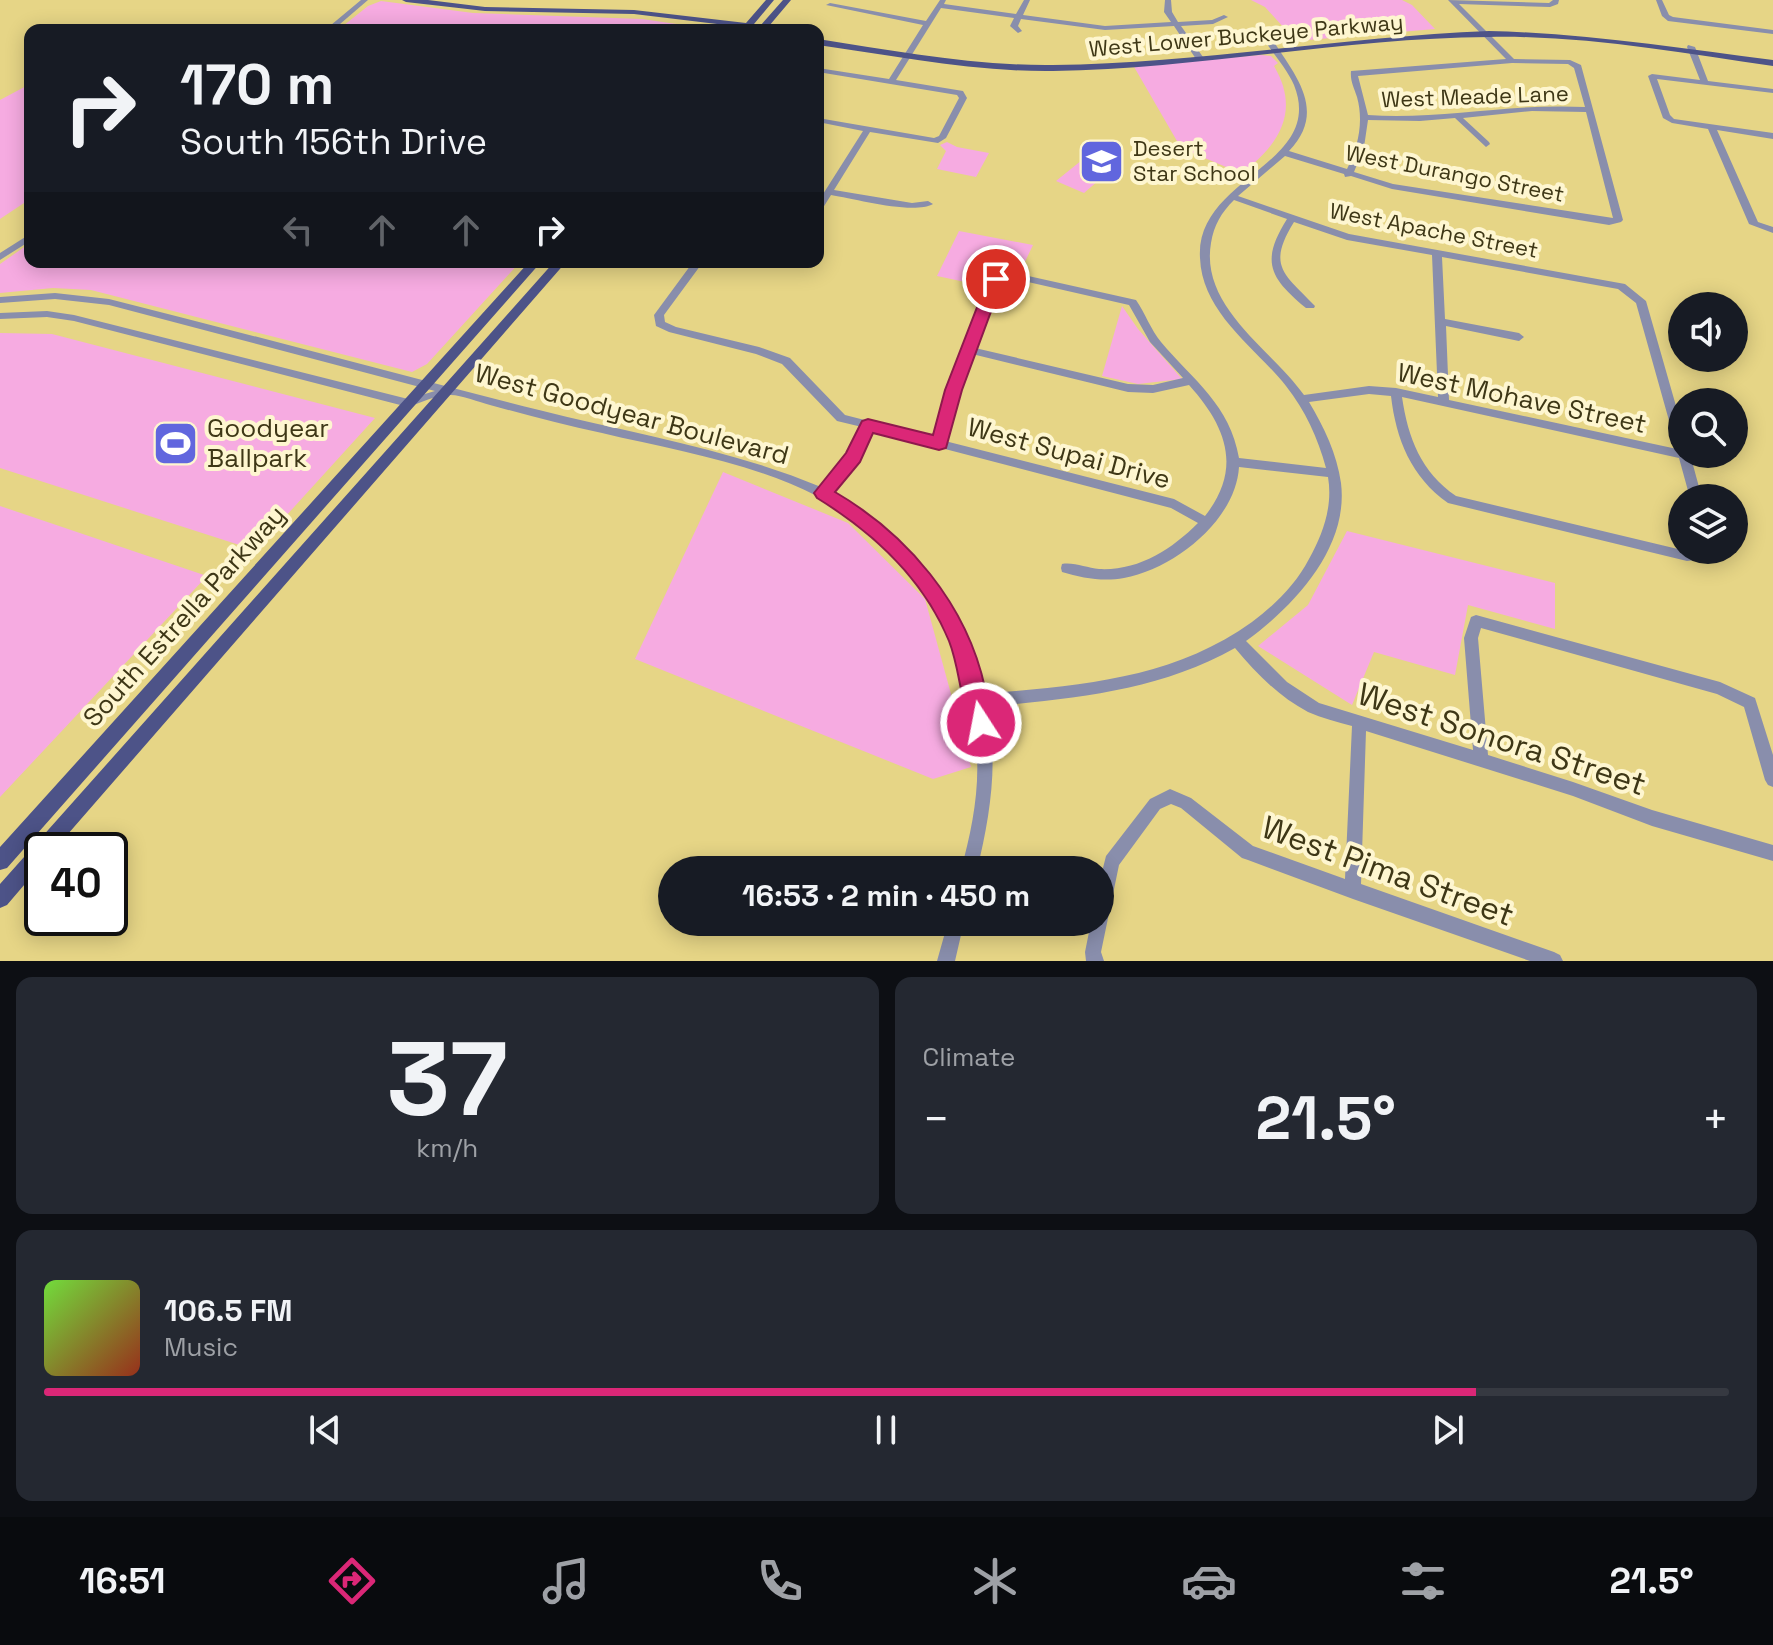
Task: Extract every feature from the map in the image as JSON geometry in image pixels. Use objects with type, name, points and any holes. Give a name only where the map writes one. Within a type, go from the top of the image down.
[{"type":"main road","points":[[406,0],[485,9],[634,12],[714,24]]},
{"type":"main road","points":[[752,24],[770,0]]},
{"type":"main road","points":[[766,24],[787,0]]},
{"type":"main road","name":"West Lower Buckeye Parkway","points":[[824,43],[1025,68],[1482,32],[1560,36],[1773,57]]},
{"type":"main road","name":"West Lower Buckeye Parkway","points":[[824,36],[910,52]]},
{"type":"main road","name":"West Lower Buckeye Parkway","points":[[1692,50],[1773,63]]},
{"type":"main road","name":"South Estrella Parkway","points":[[0,861],[530,268]]},
{"type":"main road","name":"South Estrella Parkway","points":[[58,832],[555,268]]},
{"type":"main road","name":"South Estrella Parkway","points":[[0,898],[24,871]]},
{"type":"street","points":[[336,24],[365,0]]},
{"type":"street","points":[[1018,31],[1014,26],[1027,0]]},
{"type":"street","points":[[1168,0],[1168,12],[1196,54]]},
{"type":"street","points":[[1659,0],[1666,16],[1671,19],[1773,32]]},
{"type":"street","points":[[1453,1],[1553,3]]},
{"type":"street","points":[[1453,1],[1512,61]]},
{"type":"street","points":[[891,82],[942,3],[1105,28],[1213,22],[1224,17]]},
{"type":"street","points":[[830,5],[928,24]]},
{"type":"street","points":[[977,701],[1118,685],[1152,677],[1236,640],[1269,618],[1304,583],[1326,540],[1335,509],[1333,473],[1319,428],[1302,399],[1272,360],[1229,319],[1208,279],[1204,257],[1206,232],[1214,215],[1231,196],[1271,168],[1299,130],[1303,102],[1296,80],[1273,48]]},
{"type":"street","points":[[1692,50],[1705,82]]},
{"type":"street","points":[[1348,175],[1362,143],[1364,117],[1354,73],[1512,61],[1570,62],[1578,67],[1588,110]]},
{"type":"street","points":[[824,71],[960,93],[963,98],[942,138],[935,141],[824,121]]},
{"type":"street","points":[[1773,91],[1652,76],[1666,116],[1672,121],[1773,136]]},
{"type":"street","name":"West Meade Lane","points":[[1364,117],[1407,120],[1557,107],[1588,110]]},
{"type":"street","name":"West Durango Street","points":[[1285,153],[1348,175],[1392,186],[1609,222],[1618,220],[1588,110]]},
{"type":"street","points":[[1456,115],[1486,144]]},
{"type":"street","points":[[1712,128],[1754,224],[1773,230]]},
{"type":"street","points":[[824,200],[868,129]]},
{"type":"street","points":[[829,192],[912,206],[928,204]]},
{"type":"street","name":"West Apache Street","points":[[1231,196],[1347,237],[1621,286],[1632,291],[1641,301],[1668,397]]},
{"type":"street","points":[[1292,218],[1278,239],[1277,270],[1286,287],[1310,306]]},
{"type":"street","points":[[0,257],[24,241]]},
{"type":"street","points":[[1437,254],[1444,402]]},
{"type":"street","name":"West Supai Drive","points":[[694,268],[659,315],[660,324],[786,361],[841,418],[1174,504],[1208,523]]},
{"type":"street","points":[[939,443],[953,390],[996,279],[1015,276],[1132,302],[1154,341],[1192,380],[1222,420],[1234,462],[1229,493],[1208,523],[1169,555],[1120,575],[1092,576],[1067,568]]},
{"type":"street","points":[[0,300],[55,296],[109,302],[424,384]]},
{"type":"street","points":[[0,316],[47,314],[74,318],[408,403],[448,391]]},
{"type":"street","points":[[1441,322],[1519,337]]},
{"type":"street","points":[[969,350],[1128,388],[1153,389],[1192,380]]},
{"type":"street","name":"West Goodyear Boulevard","points":[[424,384],[736,463],[823,493],[889,539],[927,583],[958,637],[977,701],[985,755],[984,793],[972,856]]},
{"type":"street","name":"West Mohave Street","points":[[1302,399],[1369,390],[1396,392],[1668,451]]},
{"type":"street","points":[[1396,392],[1400,427],[1423,475],[1438,492],[1452,500],[1668,552]]},
{"type":"street","points":[[823,493],[854,457],[868,426]]},
{"type":"street","points":[[1234,462],[1333,473]]},
{"type":"street","points":[[1481,759],[1471,638],[1476,621],[1720,688],[1750,703],[1769,751],[1773,780]]},
{"type":"street","name":"West Sonora Street","points":[[1236,640],[1261,670],[1289,695],[1315,708],[1481,759],[1652,818],[1773,853]]},
{"type":"street","points":[[1353,891],[1359,723]]},
{"type":"street","name":"West Pima Street","points":[[1114,859],[1155,804],[1170,796],[1186,803],[1248,852],[1554,961]]},
{"type":"street","points":[[946,961],[952,936]]},
{"type":"street","points":[[1095,961],[1093,952],[1096,936]]},
{"type":"shaded area","points":[[1251,0],[1402,0],[1412,5],[1435,29],[1296,41],[1265,7]]},
{"type":"shaded area","points":[[381,1],[473,13],[642,19],[677,24],[346,24],[368,6]]},
{"type":"shaded area","points":[[1271,56],[1278,63],[1274,66],[1281,80],[1286,107],[1280,131],[1253,164],[1253,170],[1245,175],[1181,148],[1133,65]]},
{"type":"shaded area","points":[[24,87],[24,203],[0,219],[0,100]]},
{"type":"shaded area","points":[[947,142],[989,153],[976,177],[937,169],[946,151],[940,145]]},
{"type":"shaded area","points":[[1087,156],[1114,167],[1084,193],[1056,181]]},
{"type":"shaded area","points":[[959,231],[1033,245],[1021,270],[991,271],[984,277],[984,286],[937,276]]},
{"type":"shaded area","name":"Goodyear Ballpark","points":[[24,247],[24,268],[515,268],[427,364],[412,372],[91,290],[53,288],[0,293],[0,264]]},
{"type":"shaded area","points":[[1122,306],[1182,379],[1138,384],[1102,376]]},
{"type":"shaded area","name":"Goodyear Ballpark","points":[[0,333],[52,334],[375,418],[255,550],[0,468]]},
{"type":"shaded area","points":[[723,472],[848,523],[925,599],[971,767],[933,779],[635,659]]},
{"type":"shaded area","points":[[0,506],[207,576],[0,797]]},
{"type":"shaded area","points":[[1347,531],[1555,583],[1555,629],[1468,605],[1455,675],[1374,652],[1352,705],[1258,646],[1308,605]]},
{"type":"place","name":"Desert Star School","points":[[1102,161]]},
{"type":"place","name":"Goodyear Ballpark","points":[[176,443]]},
{"type":"route","points":[[981,723],[972,680],[958,637],[927,583],[889,539],[823,493],[854,457],[868,426],[939,443],[953,390],[996,279]]}]
